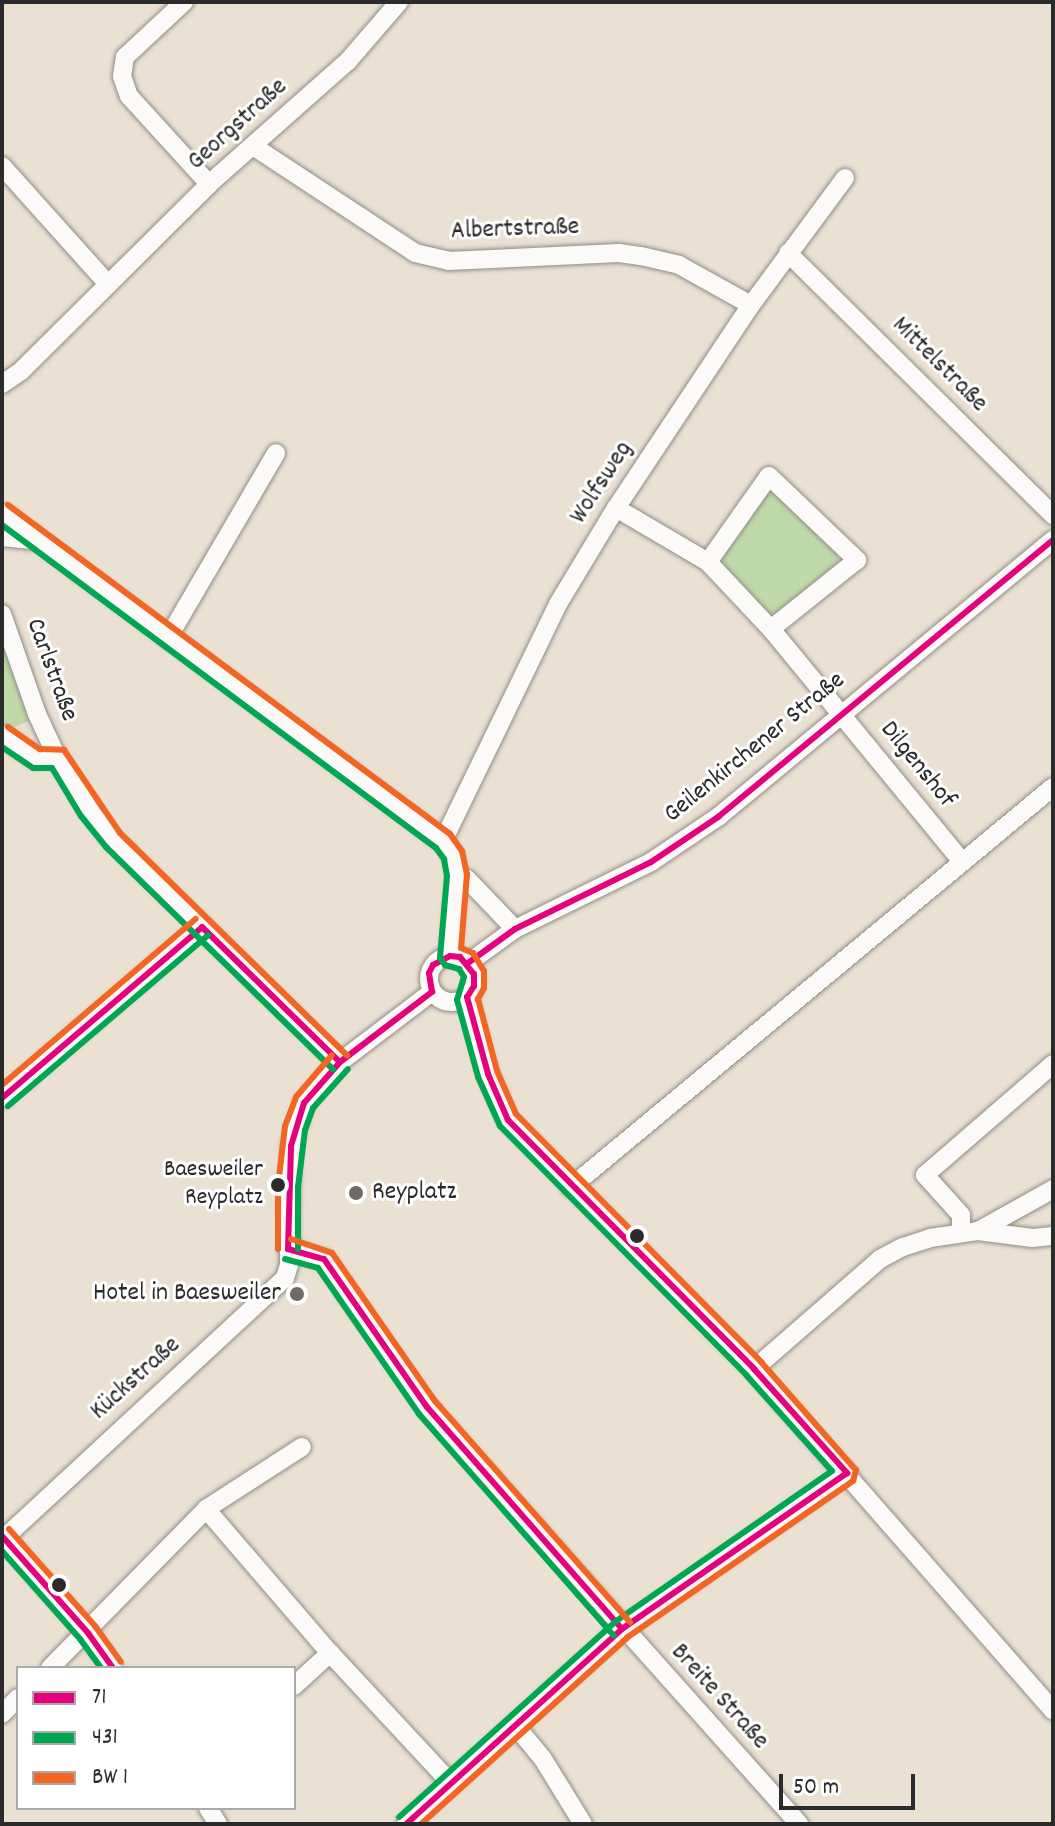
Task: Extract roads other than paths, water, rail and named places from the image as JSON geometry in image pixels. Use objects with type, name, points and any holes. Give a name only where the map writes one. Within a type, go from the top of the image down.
[{"type":"street","points":[[184,2],[125,57],[122,76],[129,96],[209,184]]},
{"type":"street","name":"Georgstraße","points":[[2,384],[21,371],[209,184],[348,61],[399,2]]},
{"type":"street","name":"Albertstraße","points":[[253,146],[415,253],[449,261],[619,253],[641,256],[679,265],[751,305]]},
{"type":"street","points":[[2,166],[107,283]]},
{"type":"street","name":"Wolfsweg","points":[[443,841],[558,604],[616,508],[751,305],[845,178]]},
{"type":"street","name":"Mittelstraße","points":[[788,253],[1053,515]]},
{"type":"street","points":[[168,638],[276,453]]},
{"type":"street","points":[[708,562],[769,476],[857,560],[771,629]]},
{"type":"street","name":"Dilgenshof","points":[[616,508],[708,562],[771,629],[961,860]]},
{"type":"street","points":[[2,513],[443,841],[453,855],[457,875],[450,956]]},
{"type":"street","points":[[2,537],[30,538],[49,548]]},
{"type":"street","name":"Geilenkirchener Straße","points":[[468,963],[515,929],[651,862],[718,817],[1053,540]]},
{"type":"street","name":"Carlstraße","points":[[2,614],[37,714],[57,757],[90,811],[113,840],[340,1062]]},
{"type":"street","points":[[2,735],[37,759],[57,757]]},
{"type":"street","points":[[571,1187],[961,860],[1053,787]]},
{"type":"street","points":[[457,875],[467,879],[515,929]]},
{"type":"street","points":[[2,1098],[202,927]]},
{"type":"street","points":[[467,997],[447,1002],[432,992],[429,983],[433,965],[450,956],[468,963],[475,980],[467,997],[488,1074],[508,1120],[754,1369],[1053,1711]]},
{"type":"street","points":[[288,1249],[288,1186],[295,1128],[304,1103],[340,1062],[432,992]]},
{"type":"street","points":[[970,1232],[961,1215],[925,1175],[1053,1064]]},
{"type":"street","points":[[970,1232],[1053,1189]]},
{"type":"street","points":[[754,1369],[880,1259],[930,1238],[970,1232],[1033,1238],[1053,1236]]},
{"type":"street","name":"Kückstraße","points":[[3,1538],[285,1278],[288,1249]]},
{"type":"street","name":"Breite Straße","points":[[288,1249],[324,1259],[427,1407],[799,1824]]},
{"type":"street","points":[[52,1666],[88,1633],[206,1509],[302,1447]]},
{"type":"street","points":[[406,1824],[622,1629],[847,1473]]},
{"type":"street","points":[[206,1509],[330,1653],[451,1783]]},
{"type":"street","points":[[3,1538],[88,1633],[112,1666]]},
{"type":"street","points":[[296,1684],[330,1653]]},
{"type":"street","points":[[515,1725],[543,1759],[583,1824]]},
{"type":"place","name":"Baesweiler Reyplatz","points":[[278,1185]]},
{"type":"place","name":"Reyplatz","points":[[356,1193]]},
{"type":"place","name":"Hotel in Baesweiler","points":[[297,1294]]}]
